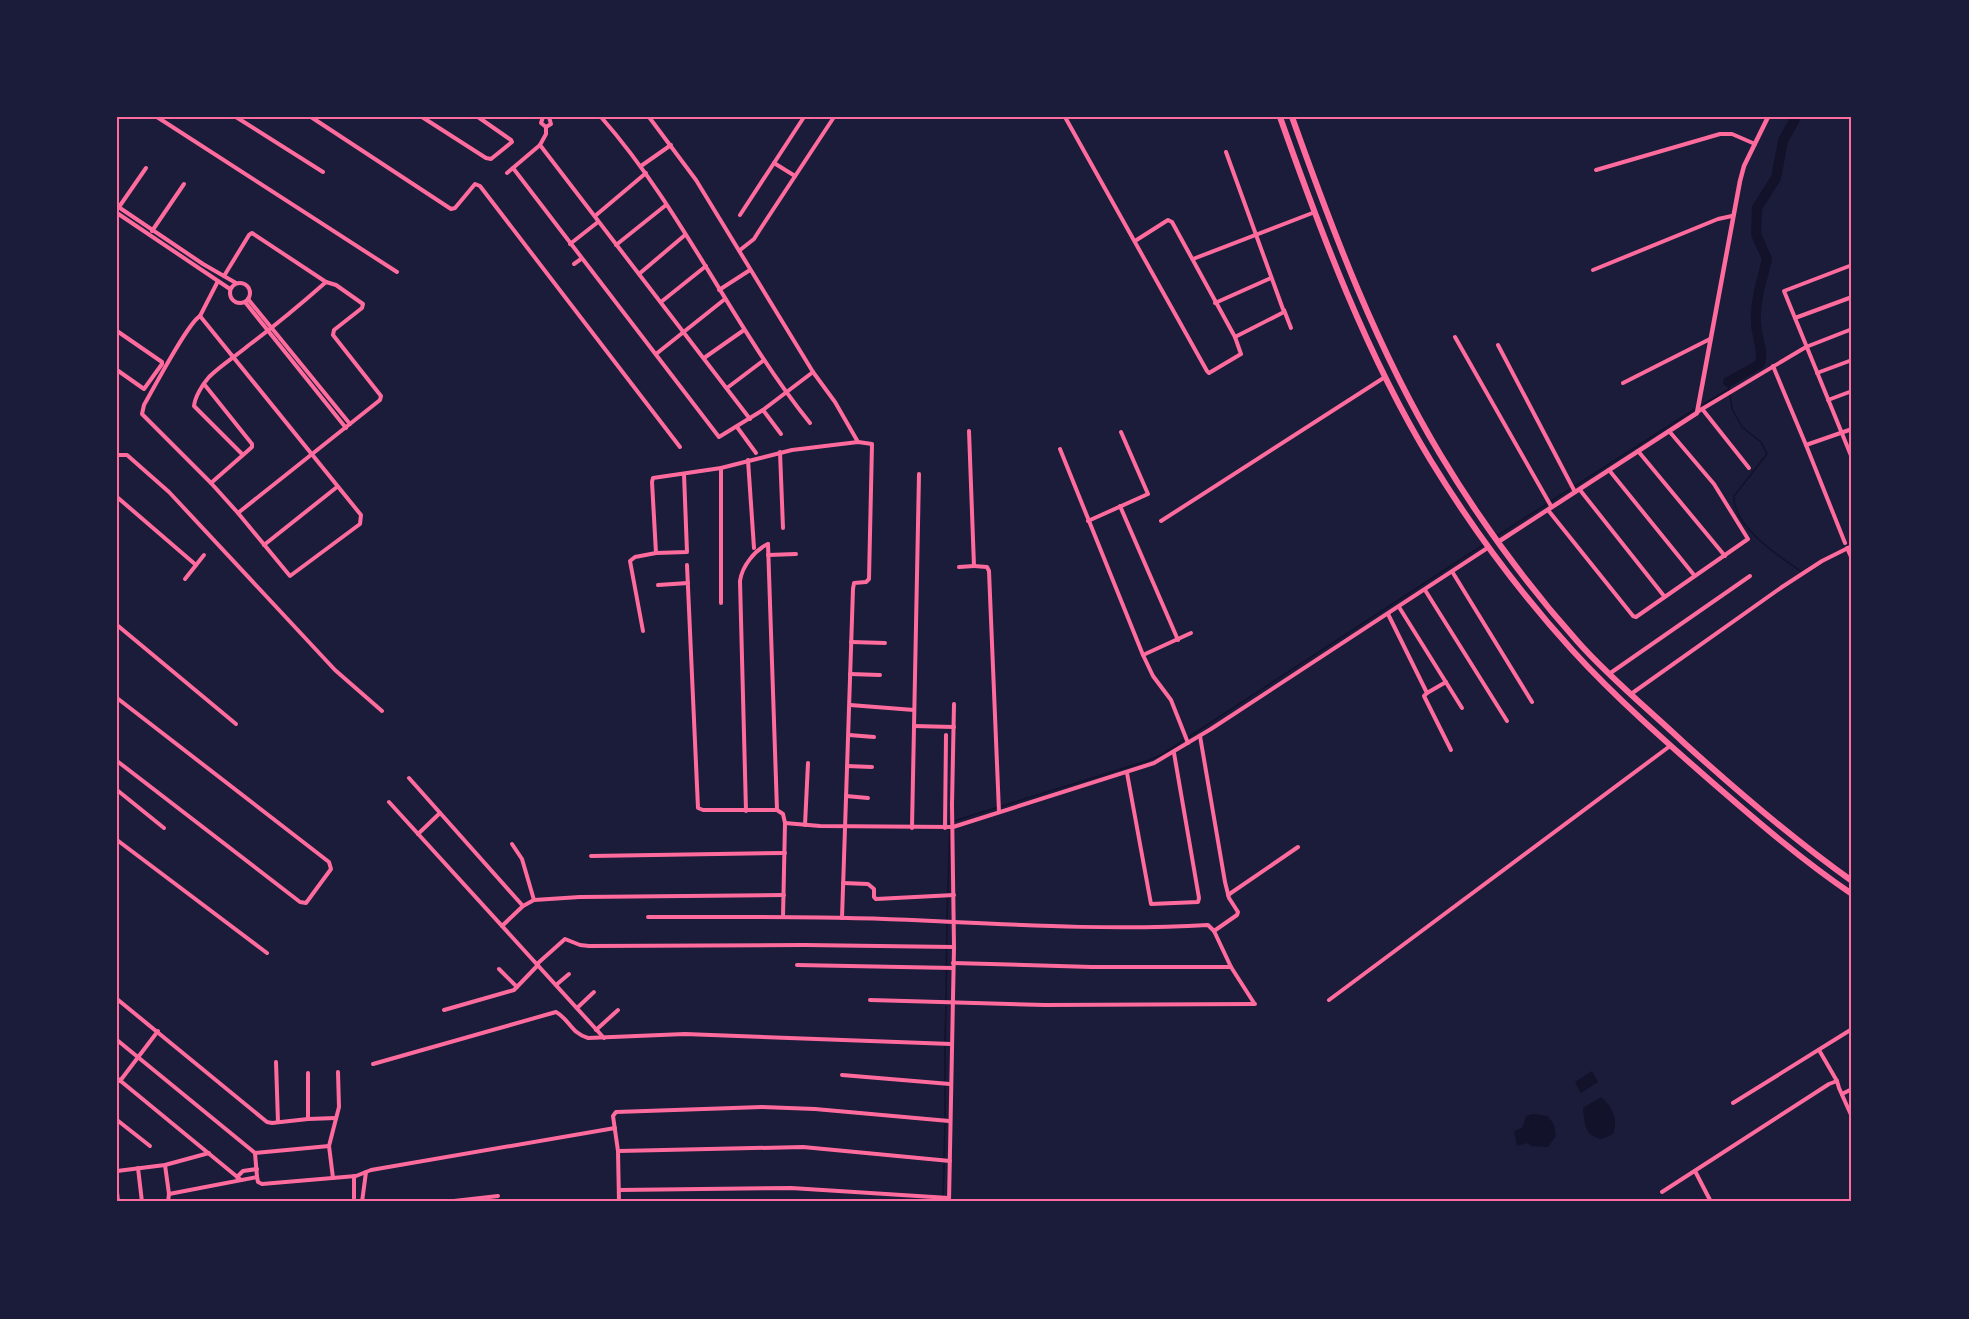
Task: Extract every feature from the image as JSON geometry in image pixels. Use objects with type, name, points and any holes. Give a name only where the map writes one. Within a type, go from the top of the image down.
[{"type":"highway","points":[[1280,117],[1343,282],[1386,376],[1432,462],[1489,547],[1573,651],[1671,746],[1788,847],[1852,894]]},
{"type":"highway","points":[[1292,117],[1353,278],[1392,365],[1440,454],[1498,542],[1578,642],[1609,674],[1701,758],[1795,838],[1852,881]]},
{"type":"street","points":[[157,117],[397,272]]},
{"type":"street","points":[[236,117],[321,171]]},
{"type":"street","points":[[311,117],[451,209],[455,208],[476,184],[480,186],[680,447]]},
{"type":"street","points":[[422,117],[491,159],[512,140],[478,117]]},
{"type":"street","points":[[601,117],[646,173],[744,330],[786,394],[810,423]]},
{"type":"street","points":[[649,117],[696,180],[813,372],[836,402],[858,442]]},
{"type":"street","points":[[740,215],[804,117]]},
{"type":"street","points":[[740,250],[754,239],[834,117]]},
{"type":"street","points":[[1065,117],[1208,373],[1241,354],[1235,337],[1170,221],[1168,220],[1135,241]]},
{"type":"street","points":[[1697,413],[1732,216],[1742,173],[1768,117]]},
{"type":"street","points":[[540,118],[542,125],[546,127]]},
{"type":"street","points":[[546,127],[550,126],[551,119]]},
{"type":"street","points":[[507,173],[540,145],[546,134],[546,127]]},
{"type":"street","points":[[1596,170],[1720,134],[1732,134],[1755,144]]},
{"type":"street","points":[[540,145],[750,419]]},
{"type":"street","points":[[641,166],[671,145]]},
{"type":"street","points":[[1226,152],[1291,328]]},
{"type":"street","points":[[774,163],[795,176]]},
{"type":"street","points":[[146,168],[117,211],[236,283],[248,286],[250,292],[246,300],[240,303],[234,301],[230,296],[230,289],[236,283]]},
{"type":"street","points":[[513,168],[719,437],[750,419],[813,372]]},
{"type":"street","points":[[595,216],[646,173]]},
{"type":"street","points":[[152,232],[184,184]]},
{"type":"street","points":[[616,246],[666,205]]},
{"type":"street","points":[[1193,259],[1315,212]]},
{"type":"street","points":[[1593,270],[1718,219],[1732,216]]},
{"type":"street","points":[[570,244],[598,222]]},
{"type":"street","points":[[152,232],[230,289]]},
{"type":"street","points":[[224,276],[252,233],[363,304],[362,308],[334,330],[333,335],[381,396],[380,400],[238,513]]},
{"type":"street","points":[[639,274],[685,235]]},
{"type":"street","points":[[574,264],[581,259]]},
{"type":"street","points":[[1852,265],[1786,289],[1784,293],[1852,458]]},
{"type":"street","points":[[661,302],[706,266]]},
{"type":"street","points":[[719,290],[750,270]]},
{"type":"street","points":[[1215,303],[1271,278]]},
{"type":"street","points":[[200,316],[336,487],[361,515],[360,524],[290,576],[211,483],[142,414],[149,396],[195,319],[200,316],[218,281]]},
{"type":"street","points":[[243,456],[194,406],[195,400],[204,384],[227,361],[271,329],[326,282]]},
{"type":"street","points":[[1795,318],[1852,297]]},
{"type":"street","points":[[656,354],[724,299]]},
{"type":"street","points":[[246,300],[348,426]]},
{"type":"street","points":[[1235,337],[1283,314],[1284,309]]},
{"type":"street","points":[[1498,542],[1773,366],[1806,347],[1852,329]]},
{"type":"street","points":[[705,358],[744,330]]},
{"type":"street","points":[[117,331],[162,363],[144,389],[117,370]]},
{"type":"street","points":[[1455,337],[1549,508],[1632,616],[1636,617],[1748,539],[1714,484],[1669,431]]},
{"type":"street","points":[[1623,383],[1711,338]]},
{"type":"street","points":[[1498,345],[1577,491],[1664,596]]},
{"type":"street","points":[[727,388],[764,360]]},
{"type":"street","points":[[1817,373],[1852,360]]},
{"type":"street","points":[[1773,366],[1845,543]]},
{"type":"street","points":[[1161,521],[1386,376]]},
{"type":"street","points":[[204,384],[252,444],[243,456],[211,483]]},
{"type":"street","points":[[1828,400],[1852,392]]},
{"type":"street","points":[[763,410],[781,434]]},
{"type":"street","points":[[1702,410],[1749,468]]},
{"type":"street","points":[[737,427],[756,453]]},
{"type":"street","points":[[1806,445],[1852,429]]},
{"type":"street","points":[[969,431],[974,566]]},
{"type":"street","points":[[1088,521],[1148,494],[1121,432]]},
{"type":"street","points":[[656,553],[652,479],[721,468],[780,452],[858,442],[870,443],[873,447],[871,566],[869,579],[866,582],[854,583],[842,918]]},
{"type":"street","points":[[1060,449],[1143,655],[1154,676],[1172,700],[1188,743]]},
{"type":"street","points":[[780,452],[783,528]]},
{"type":"street","points":[[1638,452],[1725,556]]},
{"type":"street","points":[[117,455],[127,455],[169,492],[335,670],[382,711]]},
{"type":"street","points":[[748,460],[753,548]]},
{"type":"street","points":[[721,468],[721,603]]},
{"type":"street","points":[[1609,470],[1694,575]]},
{"type":"street","points":[[643,631],[630,561],[635,557],[656,553],[687,552],[684,474]]},
{"type":"street","points":[[912,828],[919,474]]},
{"type":"street","points":[[264,545],[336,487]]},
{"type":"street","points":[[117,497],[196,565]]},
{"type":"street","points":[[1120,506],[1178,640]]},
{"type":"street","points":[[746,811],[740,581],[742,570],[754,555],[768,544],[777,810]]},
{"type":"street","points":[[785,823],[820,826],[954,827],[1154,763],[1200,736],[1453,573],[1489,547]]},
{"type":"street","points":[[1630,694],[1822,561],[1850,547],[1852,559]]},
{"type":"street","points":[[768,555],[796,554]]},
{"type":"street","points":[[185,579],[204,555]]},
{"type":"street","points":[[687,565],[698,808],[703,810],[777,810],[783,814],[785,823],[783,917]]},
{"type":"street","points":[[959,567],[987,567],[989,571],[999,812]]},
{"type":"street","points":[[1453,573],[1532,702]]},
{"type":"street","points":[[1609,674],[1750,576]]},
{"type":"street","points":[[658,585],[688,583]]},
{"type":"street","points":[[1425,590],[1507,721]]},
{"type":"street","points":[[1399,607],[1462,708]]},
{"type":"street","points":[[1388,614],[1427,693]]},
{"type":"street","points":[[117,625],[236,724]]},
{"type":"street","points":[[1143,655],[1191,633]]},
{"type":"street","points":[[851,642],[885,643]]},
{"type":"street","points":[[850,674],[880,675]]},
{"type":"street","points":[[1446,682],[1424,696],[1451,750]]},
{"type":"street","points":[[117,699],[330,863],[331,869],[306,903],[300,902],[117,761]]},
{"type":"street","points":[[619,1190],[791,1188],[949,1200],[949,1043],[954,947],[952,895],[954,704]]},
{"type":"street","points":[[850,705],[914,710]]},
{"type":"street","points":[[914,726],[954,727]]},
{"type":"street","points":[[849,735],[874,737]]},
{"type":"street","points":[[945,828],[946,735]]},
{"type":"street","points":[[1200,736],[1228,894],[1238,914],[1214,931]]},
{"type":"street","points":[[1329,1000],[1671,746]]},
{"type":"street","points":[[1127,773],[1151,904],[1198,902],[1174,752]]},
{"type":"street","points":[[805,825],[808,763]]},
{"type":"street","points":[[847,766],[872,767]]},
{"type":"street","points":[[409,778],[523,906]]},
{"type":"street","points":[[117,790],[164,828]]},
{"type":"street","points":[[846,796],[868,798]]},
{"type":"street","points":[[389,802],[604,1038]]},
{"type":"street","points":[[418,834],[440,813]]},
{"type":"street","points":[[117,840],[267,953]]},
{"type":"street","points":[[512,844],[522,859],[534,900]]},
{"type":"street","points":[[1228,894],[1298,847]]},
{"type":"street","points":[[591,856],[785,853]]},
{"type":"street","points":[[843,883],[868,884],[874,889],[876,898],[952,895]]},
{"type":"street","points":[[502,926],[523,906],[534,900],[784,895]]},
{"type":"street","points":[[648,917],[842,918],[1073,927],[1153,928],[1208,925],[1214,931],[1231,967],[1255,1004],[1045,1005],[870,1000]]},
{"type":"street","points":[[444,1010],[514,990],[565,939],[589,946],[954,947]]},
{"type":"street","points":[[797,965],[1231,967]]},
{"type":"street","points":[[499,969],[517,987]]},
{"type":"street","points":[[556,985],[569,974]]},
{"type":"street","points":[[577,1008],[594,992]]},
{"type":"street","points":[[117,999],[267,1122],[336,1118]]},
{"type":"street","points":[[596,1030],[618,1010]]},
{"type":"street","points":[[373,1064],[553,1012],[561,1015],[580,1036],[604,1038],[685,1034],[949,1043]]},
{"type":"street","points":[[1733,1103],[1852,1029]]},
{"type":"street","points":[[158,1031],[119,1079],[239,1178]]},
{"type":"street","points":[[117,1040],[255,1153],[329,1146]]},
{"type":"street","points":[[1819,1050],[1838,1081],[1852,1117]]},
{"type":"street","points":[[276,1062],[278,1122]]},
{"type":"street","points":[[333,1178],[329,1146],[339,1107],[338,1072]]},
{"type":"street","points":[[308,1073],[308,1119]]},
{"type":"street","points":[[842,1075],[950,1084]]},
{"type":"street","points":[[1662,1192],[1829,1084],[1838,1081]]},
{"type":"street","points":[[1842,1094],[1852,1089]]},
{"type":"street","points":[[619,1202],[618,1151],[613,1116],[616,1113],[720,1108],[815,1109],[949,1121]]},
{"type":"street","points":[[117,1120],[150,1146]]},
{"type":"street","points":[[255,1153],[258,1182],[262,1184],[354,1176],[371,1170],[615,1128]]},
{"type":"street","points":[[618,1151],[785,1146],[950,1161]]},
{"type":"street","points":[[117,1171],[165,1165],[209,1153]]},
{"type":"street","points":[[165,1165],[168,1202]]},
{"type":"street","points":[[138,1168],[142,1202]]},
{"type":"street","points":[[239,1178],[243,1171],[256,1169]]},
{"type":"street","points":[[362,1202],[366,1172]]},
{"type":"street","points":[[1695,1172],[1711,1202]]},
{"type":"street","points":[[354,1176],[354,1202]]},
{"type":"street","points":[[169,1194],[239,1178],[257,1177]]},
{"type":"street","points":[[117,1192],[118,1202]]},
{"type":"street","points":[[444,1202],[498,1196]]},
{"type":"shaded area","points":[[1592,1071],[1598,1082],[1581,1093],[1575,1082]]},
{"type":"shaded area","points":[[1601,1097],[1611,1109],[1615,1119],[1615,1129],[1613,1134],[1601,1139],[1588,1131],[1583,1108]]},
{"type":"shaded area","points":[[1533,1114],[1548,1116],[1554,1125],[1556,1136],[1548,1147],[1531,1146],[1527,1143],[1517,1146],[1514,1131],[1522,1128],[1526,1116]]},
{"type":"waterway","points":[[1728,382],[1760,364],[1761,353],[1756,313],[1767,259],[1756,234],[1757,208],[1776,178],[1783,141],[1796,117]]},
{"type":"waterway","points":[[1728,382],[1729,390]]},
{"type":"waterway","points":[[1699,407],[1729,389]]},
{"type":"waterway","points":[[1730,394],[1732,409],[1742,427],[1761,442],[1767,454],[1734,496],[1735,507],[1759,540],[1802,572]]},
{"type":"waterway","points":[[1497,536],[1695,409]]},
{"type":"waterway","points":[[954,821],[1161,755],[1483,545]]},
{"type":"waterway","points":[[947,919],[950,822]]},
{"type":"waterway","points":[[946,1000],[947,924]]},
{"type":"waterway","points":[[945,1041],[946,1006]]},
{"type":"waterway","points":[[945,1046],[945,1082]]},
{"type":"waterway","points":[[945,1086],[945,1117]]},
{"type":"waterway","points":[[944,1158],[945,1124]]},
{"type":"waterway","points":[[943,1195],[944,1164]]}]
